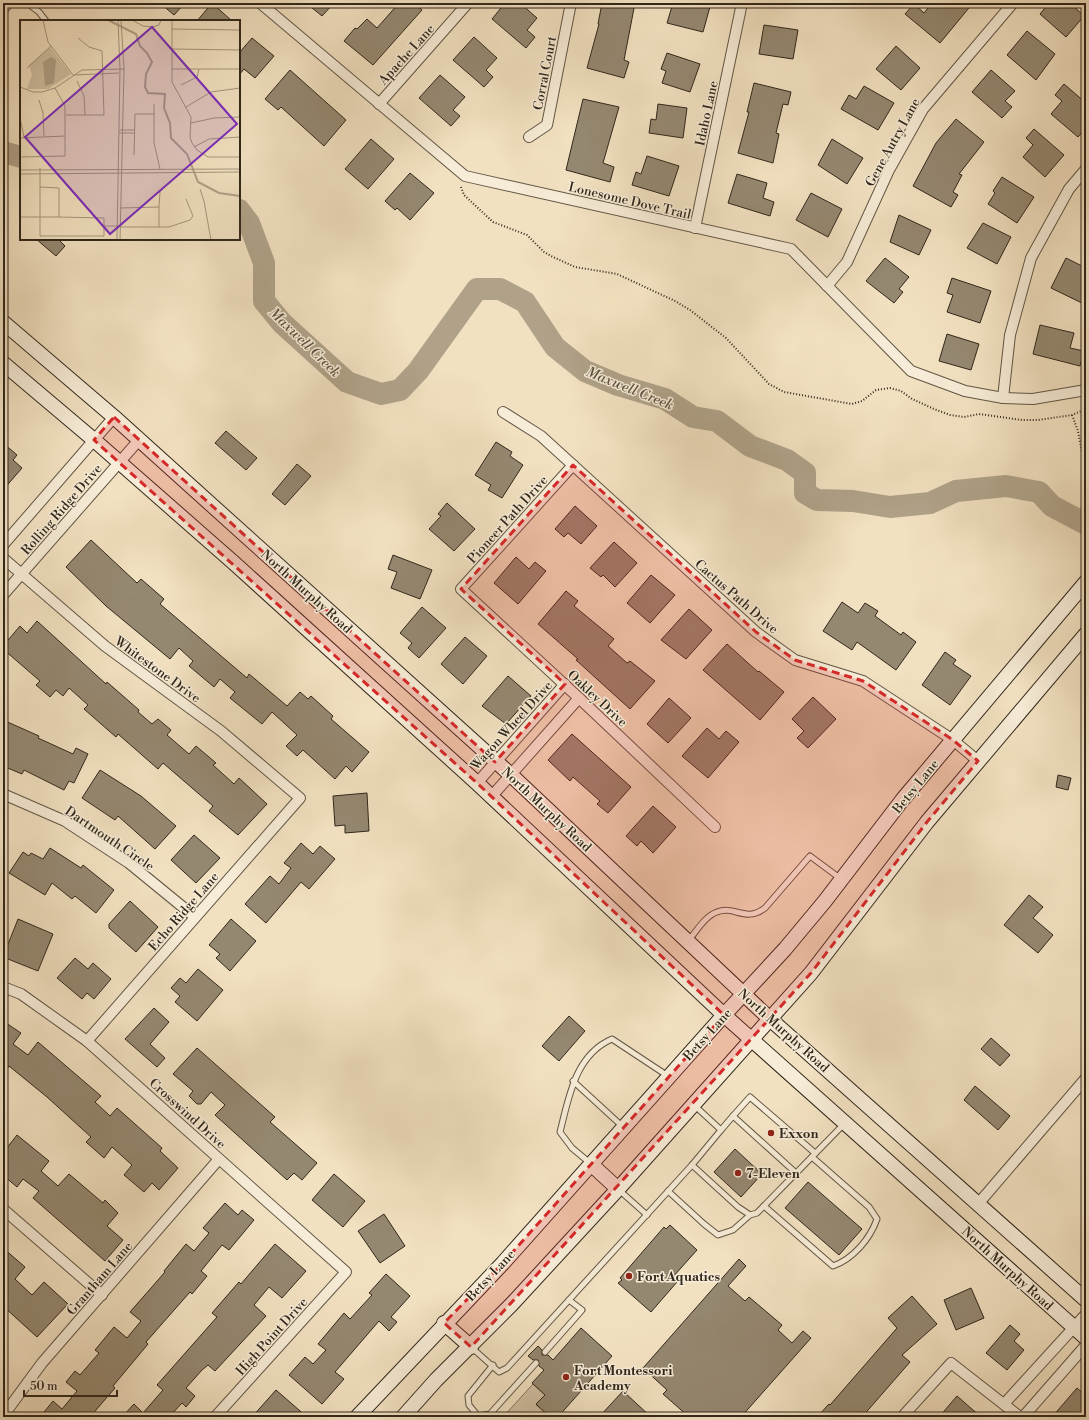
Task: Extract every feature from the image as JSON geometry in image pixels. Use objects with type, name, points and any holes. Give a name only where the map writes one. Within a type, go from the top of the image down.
[{"type":"main road","name":"North Murphy Road","points":[[3,322],[114,417],[511,775],[770,1019],[1086,1300]]},
{"type":"main road","name":"North Murphy Road","points":[[3,363],[94,440],[234,564],[476,783],[724,1015],[1086,1338]]},
{"type":"main road","name":"Betsy Lane","points":[[357,1417],[444,1323],[503,1263],[669,1076],[785,949],[842,880],[903,799],[1084,584]]},
{"type":"main road","points":[[403,1417],[436,1380],[471,1347],[618,1189],[811,973],[927,822],[1086,634]]},
{"type":"main road","points":[[591,1164],[618,1189]]},
{"type":"main road","points":[[444,1323],[471,1347]]},
{"type":"street","points":[[3,7],[7,3]]},
{"type":"street","name":"Lonesome Dove Trail","points":[[260,3],[464,176],[791,249],[911,371],[965,391],[1003,398],[1033,399],[1086,390]]},
{"type":"street","name":"Apache Lane","points":[[379,104],[468,3]]},
{"type":"street","name":"Corral Court","points":[[528,138],[547,125],[571,3]]},
{"type":"street","name":"Idaho Lane","points":[[695,228],[742,3]]},
{"type":"street","name":"Gene Autry Lane","points":[[826,286],[847,262],[889,170],[922,109],[1013,3]]},
{"type":"street","points":[[1003,398],[1010,335],[1031,258],[1069,189],[1086,170]]},
{"type":"street","name":"Cactus Path Drive","points":[[502,412],[541,436],[756,632],[795,660],[863,681],[953,740],[978,762]]},
{"type":"street","name":"Rolling Ridge Drive","points":[[3,544],[114,417]]},
{"type":"street","name":"Rolling Ridge Drive","points":[[3,595],[139,440]]},
{"type":"street","name":"Pioneer Path Drive","points":[[461,589],[573,465]]},
{"type":"street","name":"Whitestone Drive","points":[[3,558],[105,646],[221,731],[300,798]]},
{"type":"street","name":"Oakley Drive","points":[[461,589],[565,684],[715,827]]},
{"type":"street","name":"Wagon Wheel Drive","points":[[476,783],[565,684]]},
{"type":"street","points":[[491,797],[579,698]]},
{"type":"street","name":"Dartmouth Circle","points":[[3,794],[65,821],[129,863],[195,917]]},
{"type":"street","name":"Echo Ridge Lane","points":[[87,1041],[300,798]]},
{"type":"street","name":"Crosswind Drive","points":[[3,987],[21,994],[87,1041],[346,1272]]},
{"type":"street","points":[[978,1204],[1086,1078]]},
{"type":"street","name":"Grantham Lane","points":[[3,1416],[42,1363],[219,1159]]},
{"type":"street","points":[[3,1208],[102,1295]]},
{"type":"street","name":"High Point Drive","points":[[215,1417],[346,1272]]},
{"type":"street","points":[[1004,1404],[1086,1314]]},
{"type":"street","points":[[902,1417],[951,1363],[1021,1417],[1086,1345]]},
{"type":"lane","points":[[27,3],[39,12],[45,20]]},
{"type":"lane","points":[[688,941],[709,917],[717,912],[727,911],[748,915],[758,914],[765,908],[810,856],[842,880]]},
{"type":"lane","points":[[591,1164],[572,1148],[560,1132],[573,1082],[586,1060],[603,1043],[612,1039],[669,1076]]},
{"type":"lane","points":[[573,1082],[624,1128]]},
{"type":"lane","points":[[471,1347],[493,1365],[499,1372],[507,1368],[668,1192],[750,1097],[869,1207],[877,1219],[872,1233],[844,1262],[833,1266],[764,1206]]},
{"type":"lane","points":[[693,1104],[721,1130]]},
{"type":"lane","points":[[733,1116],[796,1173]]},
{"type":"lane","points":[[668,1192],[718,1235],[733,1230],[750,1215],[757,1213],[844,1123]]},
{"type":"lane","points":[[692,1165],[750,1215]]},
{"type":"lane","points":[[618,1189],[647,1215]]},
{"type":"lane","points":[[545,1352],[582,1310],[569,1300]]},
{"type":"lane","points":[[493,1365],[468,1396],[469,1405],[478,1416],[490,1414],[536,1363]]},
{"type":"path","points":[[464,176],[461,188],[464,195],[494,222],[527,235],[544,252],[561,262],[575,267],[617,274],[675,301],[726,338],[769,384],[784,392],[852,404],[862,401],[876,390],[890,388],[934,409],[950,415],[964,417],[979,414],[1022,420],[1072,415],[1086,409]]},
{"type":"path","points":[[1072,415],[1078,431],[1082,453],[1086,459]]},
{"type":"highlighted area","points":[[114,417],[495,762],[565,684],[461,589],[573,465],[756,632],[795,660],[863,681],[953,740],[978,761],[927,822],[811,973],[471,1347],[444,1323],[503,1263],[724,1015],[477,783],[94,440]]},
{"type":"shaded area","points":[[533,1384],[545,1395],[536,1405],[550,1417],[503,1417]]},
{"type":"building","points":[[160,3],[185,3],[174,15]]},
{"type":"building","points":[[212,3],[231,20],[198,20]]},
{"type":"building","points":[[306,3],[334,3],[322,16]]},
{"type":"building","points":[[399,3],[414,3],[422,10],[373,65],[344,41],[355,28],[357,29],[367,19],[377,28]]},
{"type":"building","points":[[505,3],[520,3],[537,18],[527,30],[535,37],[526,48],[492,19]]},
{"type":"building","points":[[602,3],[635,3],[624,60],[629,62],[624,78],[587,68],[599,24]]},
{"type":"building","points":[[673,3],[711,3],[703,32],[667,23]]},
{"type":"building","points":[[932,3],[973,3],[940,43],[905,14],[914,4],[924,13]]},
{"type":"building","points":[[1049,3],[1070,3],[1084,16],[1066,37],[1040,14]]},
{"type":"building","points":[[764,25],[798,30],[793,59],[759,54]]},
{"type":"building","points":[[1027,31],[1055,54],[1036,80],[1007,55]]},
{"type":"building","points":[[474,37],[497,58],[486,70],[493,77],[484,87],[453,60]]},
{"type":"building","points":[[252,38],[274,56],[255,78],[244,69],[240,74],[240,52]]},
{"type":"building","points":[[896,46],[920,68],[901,90],[876,69]]},
{"type":"building","points":[[667,53],[700,64],[690,92],[662,83],[666,71],[661,69]]},
{"type":"building","points":[[290,70],[346,120],[324,146],[281,107],[278,110],[265,99]]},
{"type":"building","points":[[991,70],[1015,91],[1005,101],[1012,107],[1002,118],[972,92]]},
{"type":"building","points":[[440,75],[465,97],[453,110],[460,116],[451,126],[419,98]]},
{"type":"building","points":[[754,83],[791,92],[788,105],[783,104],[776,133],[779,134],[773,163],[738,153],[749,112],[747,112]]},
{"type":"building","points":[[1064,84],[1086,103],[1086,128],[1078,137],[1051,114],[1062,101],[1055,95]]},
{"type":"building","points":[[864,86],[894,103],[878,130],[841,109],[849,95],[856,99]]},
{"type":"building","points":[[583,99],[619,107],[603,163],[614,167],[610,182],[566,170]]},
{"type":"building","points":[[658,104],[687,108],[683,138],[649,133],[651,119],[656,120]]},
{"type":"building","points":[[956,119],[984,142],[959,174],[962,175],[953,192],[958,195],[951,207],[913,186],[936,143]]},
{"type":"building","points":[[1034,129],[1064,155],[1045,177],[1023,157],[1033,145],[1026,138]]},
{"type":"building","points":[[371,139],[394,159],[368,189],[345,169]]},
{"type":"building","points":[[832,139],[863,158],[847,184],[818,165]]},
{"type":"building","points":[[647,156],[679,166],[669,196],[632,185],[636,172],[641,174]]},
{"type":"building","points":[[410,173],[434,193],[410,220],[397,208],[395,210],[385,201]]},
{"type":"building","points":[[737,174],[767,183],[763,198],[774,202],[770,216],[728,203]]},
{"type":"building","points":[[1002,177],[1034,197],[1017,223],[988,204],[995,193],[993,191]]},
{"type":"building","points":[[811,193],[842,209],[828,237],[796,220]]},
{"type":"building","points":[[899,215],[931,230],[919,255],[890,242]]},
{"type":"building","points":[[983,223],[1011,237],[997,264],[967,248]]},
{"type":"building","points":[[37,240],[59,240],[65,246],[56,256]]},
{"type":"building","points":[[885,258],[909,277],[899,289],[903,292],[894,303],[866,281]]},
{"type":"building","points":[[1066,258],[1086,268],[1086,305],[1051,288]]},
{"type":"building","points":[[952,278],[991,291],[980,323],[947,312],[953,295],[947,293]]},
{"type":"building","points":[[1040,325],[1074,333],[1070,348],[1084,351],[1080,366],[1033,354]]},
{"type":"building","points":[[947,334],[979,344],[971,370],[939,361]]},
{"type":"building","points":[[226,431],[257,458],[246,470],[215,443]]},
{"type":"building","points":[[496,442],[512,452],[510,456],[523,465],[502,498],[488,490],[491,485],[475,475]]},
{"type":"building","points":[[3,443],[17,455],[13,460],[22,468],[3,490]]},
{"type":"building","points":[[297,464],[311,476],[285,505],[272,494]]},
{"type":"building","points":[[447,503],[475,529],[454,551],[429,529],[441,516],[438,514]]},
{"type":"building","points":[[575,506],[597,526],[581,544],[568,533],[564,537],[555,529]]},
{"type":"building","points":[[91,540],[137,583],[141,579],[164,599],[160,604],[247,678],[249,674],[287,706],[300,692],[308,699],[311,696],[333,716],[331,719],[369,752],[352,772],[346,766],[335,779],[303,750],[297,756],[286,746],[297,735],[272,712],[262,724],[230,698],[235,692],[220,679],[214,687],[189,666],[193,661],[179,648],[170,659],[106,606],[66,567]]},
{"type":"building","points":[[614,542],[637,563],[615,587],[603,575],[601,577],[590,568]]},
{"type":"building","points":[[393,555],[432,570],[420,599],[391,588],[397,572],[388,569]]},
{"type":"building","points":[[516,557],[529,569],[535,562],[546,571],[518,604],[494,583]]},
{"type":"building","points":[[651,575],[675,595],[650,623],[627,603]]},
{"type":"building","points":[[566,591],[578,601],[574,606],[614,639],[608,646],[627,663],[630,661],[655,681],[630,709],[576,660],[578,659],[538,624]]},
{"type":"building","points":[[842,602],[858,613],[865,603],[878,611],[875,616],[901,635],[903,632],[916,642],[896,670],[857,642],[852,650],[823,631]]},
{"type":"building","points":[[422,607],[446,628],[419,658],[408,648],[412,643],[400,633]]},
{"type":"building","points":[[689,609],[712,630],[686,659],[661,640]]},
{"type":"building","points":[[37,621],[106,684],[107,682],[139,710],[138,712],[152,724],[158,719],[171,730],[167,735],[189,754],[196,746],[216,763],[213,765],[234,784],[239,778],[267,804],[238,835],[209,811],[213,806],[163,763],[158,769],[118,734],[116,737],[84,709],[88,705],[69,688],[63,696],[56,690],[50,697],[36,685],[40,681],[3,649],[3,646],[20,626],[27,633]]},
{"type":"building","points":[[465,637],[487,656],[463,684],[441,664]]},
{"type":"building","points":[[727,644],[758,672],[759,671],[784,692],[760,720],[703,670]]},
{"type":"building","points":[[945,652],[956,660],[953,664],[971,676],[950,705],[922,685]]},
{"type":"building","points":[[508,676],[531,696],[506,724],[482,706]]},
{"type":"building","points":[[813,697],[836,719],[808,748],[797,738],[804,731],[792,719]]},
{"type":"building","points":[[669,698],[691,718],[668,743],[647,724]]},
{"type":"building","points":[[3,720],[39,736],[38,738],[73,754],[76,748],[88,754],[74,783],[69,781],[64,790],[24,770],[22,774],[3,766]]},
{"type":"building","points":[[707,728],[719,739],[726,731],[739,742],[708,778],[682,756]]},
{"type":"building","points":[[572,734],[631,787],[608,813],[597,804],[600,801],[573,777],[570,781],[548,760]]},
{"type":"building","points":[[100,770],[141,796],[176,826],[155,849],[118,816],[115,820],[82,798]]},
{"type":"building","points":[[1058,775],[1071,778],[1068,790],[1056,787]]},
{"type":"building","points":[[367,793],[369,831],[345,833],[345,825],[335,826],[333,796]]},
{"type":"building","points":[[653,806],[676,827],[653,853],[641,841],[637,846],[626,836]]},
{"type":"building","points":[[194,835],[220,858],[196,883],[171,860]]},
{"type":"building","points":[[301,843],[313,854],[320,846],[335,859],[309,889],[301,882],[266,923],[245,904],[270,876],[279,884],[291,868],[284,863]]},
{"type":"building","points":[[50,848],[81,868],[83,865],[114,890],[96,913],[75,896],[72,899],[52,883],[45,895],[9,873],[23,852],[29,856],[31,853],[43,859]]},
{"type":"building","points":[[1029,895],[1043,907],[1033,918],[1053,935],[1038,953],[1004,925]]},
{"type":"building","points":[[130,901],[158,927],[136,952],[109,928],[109,924]]},
{"type":"building","points":[[18,919],[53,934],[38,971],[3,957]]},
{"type":"building","points":[[231,919],[256,941],[230,971],[216,958],[220,954],[209,945]]},
{"type":"building","points":[[75,958],[88,969],[93,963],[111,979],[94,999],[87,993],[82,999],[57,978]]},
{"type":"building","points":[[198,969],[223,990],[197,1021],[175,1002],[180,996],[171,988],[180,978],[186,983]]},
{"type":"building","points":[[154,1008],[169,1022],[150,1044],[165,1058],[157,1067],[125,1039]]},
{"type":"building","points":[[569,1016],[585,1031],[559,1061],[542,1046]]},
{"type":"building","points":[[3,1021],[21,1033],[13,1044],[28,1055],[38,1042],[101,1096],[95,1102],[110,1116],[117,1108],[162,1148],[160,1151],[178,1168],[159,1190],[152,1183],[144,1192],[124,1175],[132,1165],[112,1147],[104,1158],[86,1142],[91,1137],[47,1097],[9,1066],[3,1074]]},
{"type":"building","points":[[991,1038],[1010,1055],[1000,1066],[981,1049]]},
{"type":"building","points":[[197,1048],[275,1117],[270,1122],[317,1163],[302,1180],[294,1173],[287,1180],[215,1115],[225,1105],[211,1092],[201,1104],[197,1104],[189,1096],[193,1091],[173,1074]]},
{"type":"building","points":[[975,1086],[1010,1116],[998,1130],[964,1100]]},
{"type":"building","points":[[17,1135],[49,1161],[41,1171],[58,1186],[69,1174],[103,1203],[105,1200],[118,1213],[107,1226],[123,1240],[105,1261],[33,1198],[39,1191],[23,1179],[17,1187],[4,1176],[8,1171],[3,1167],[3,1153]]},
{"type":"building","name":"7-Eleven","points":[[735,1149],[762,1174],[741,1197],[714,1172]]},
{"type":"building","points":[[334,1174],[365,1201],[343,1227],[312,1200]]},
{"type":"building","points":[[808,1182],[862,1229],[839,1255],[785,1208]]},
{"type":"building","points":[[225,1203],[238,1215],[242,1210],[254,1220],[229,1250],[222,1245],[201,1271],[207,1276],[192,1294],[190,1292],[146,1342],[148,1344],[113,1386],[115,1388],[90,1417],[40,1417],[53,1401],[62,1409],[77,1391],[66,1382],[75,1371],[80,1375],[99,1353],[95,1350],[114,1327],[127,1338],[141,1321],[130,1312],[165,1272],[164,1271],[186,1244],[194,1251],[209,1233],[203,1228]]},
{"type":"building","points":[[384,1214],[405,1246],[380,1263],[358,1231]]},
{"type":"building","points":[[670,1225],[697,1250],[672,1278],[677,1282],[651,1312],[618,1283],[622,1280],[620,1278],[664,1227],[666,1229]]},
{"type":"building","points":[[275,1244],[306,1271],[282,1298],[269,1287],[254,1305],[266,1316],[215,1371],[208,1365],[186,1388],[195,1396],[186,1407],[182,1403],[169,1417],[122,1417],[134,1404],[143,1413],[163,1390],[157,1385],[217,1317],[212,1313],[239,1282],[241,1284]]},
{"type":"building","points":[[3,1248],[25,1267],[15,1279],[32,1295],[44,1282],[68,1304],[37,1337],[3,1306]]},
{"type":"building","points":[[739,1259],[746,1266],[728,1286],[745,1301],[749,1297],[782,1325],[778,1330],[792,1343],[803,1331],[811,1338],[741,1417],[689,1417],[663,1394],[667,1390],[643,1368]]},
{"type":"building","points":[[386,1274],[410,1296],[391,1317],[397,1322],[389,1331],[379,1321],[335,1372],[344,1379],[322,1404],[289,1375],[305,1357],[313,1364],[326,1350],[318,1344],[344,1313],[350,1319],[372,1295],[369,1293]]},
{"type":"building","points":[[971,1288],[984,1318],[956,1330],[944,1300]]},
{"type":"building","points":[[912,1296],[937,1324],[902,1355],[910,1362],[862,1417],[817,1417],[829,1404],[830,1405],[897,1328],[888,1318]]},
{"type":"building","points":[[1010,1325],[1020,1334],[1014,1341],[1024,1350],[1007,1370],[986,1353]]},
{"type":"building","name":"Fort Montessori Academy","points":[[581,1328],[612,1356],[558,1417],[550,1417],[536,1404],[545,1395],[532,1383],[544,1370],[539,1366],[538,1360],[533,1360],[528,1356],[538,1346],[542,1350],[542,1355],[548,1355],[553,1360]]},
{"type":"building","points":[[1077,1388],[1086,1396],[1086,1417],[1052,1417]]},
{"type":"building","points":[[276,1390],[307,1417],[252,1417]]},
{"type":"building","points":[[623,1391],[651,1417],[599,1417]]},
{"type":"building","points":[[957,1396],[981,1417],[939,1417]]},
{"type":"waterway","name":"Maxwell Creek","points":[[3,152],[20,157]]},
{"type":"waterway","name":"Maxwell Creek","points":[[240,211],[249,223],[264,263],[264,301],[282,323],[347,382],[381,394],[400,390],[418,371],[477,289],[500,289],[525,302],[555,347],[585,371],[618,385],[665,399],[693,417],[717,421],[750,446],[787,460],[805,473],[805,493],[817,500],[853,501],[890,507],[930,503],[956,491],[1006,486],[1039,492],[1052,506],[1086,524]]},
{"type":"place","name":"Exxon","points":[[771,1133]]},
{"type":"place","name":"7-Eleven","points":[[738,1173]]},
{"type":"place","name":"Fort Aquatics","points":[[629,1276]]},
{"type":"place","name":"Fort Montessori Academy","points":[[566,1377]]}]
